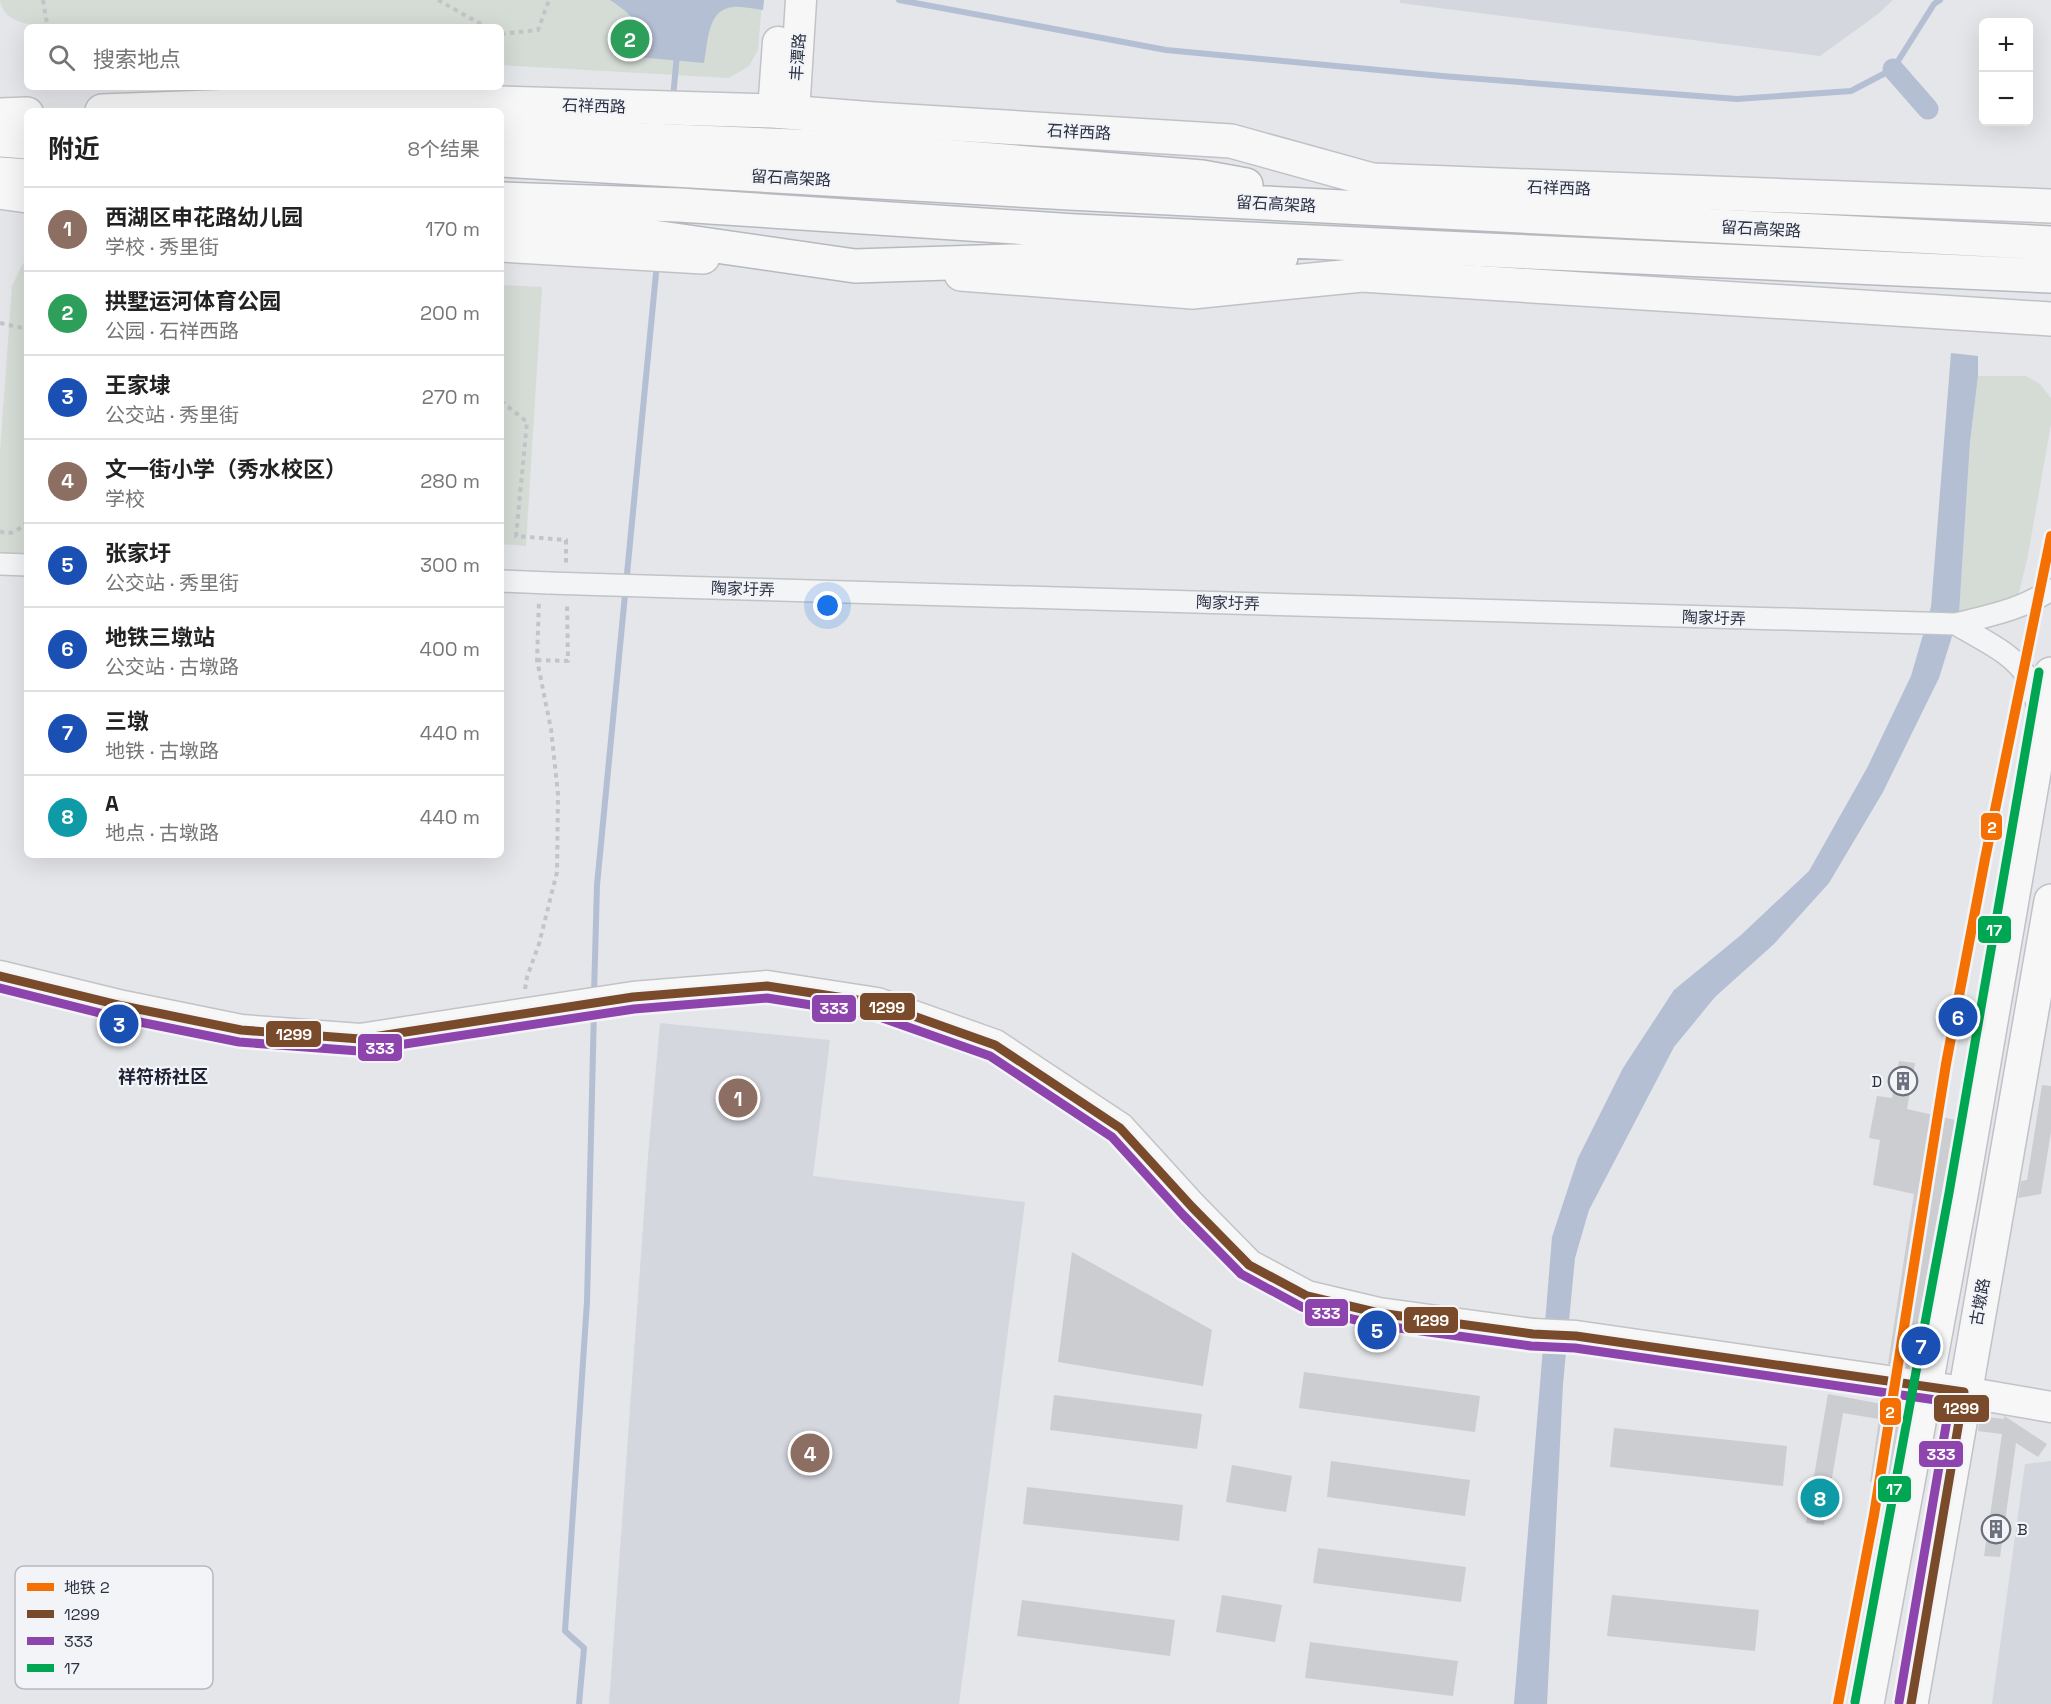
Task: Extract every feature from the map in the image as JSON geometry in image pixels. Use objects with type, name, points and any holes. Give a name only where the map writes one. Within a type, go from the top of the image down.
[{"type":"main road","name":"石祥西路","points":[[183,108],[398,100],[471,108]]},
{"type":"main road","points":[[398,100],[464,108]]},
{"type":"main road","name":"石祥西路","points":[[504,112],[627,125]]},
{"type":"main road","points":[[504,112],[627,125],[683,140],[844,148],[1017,161],[1378,195]]},
{"type":"main road","name":"石祥西路","points":[[683,140],[783,112],[1231,141],[1378,195],[2051,206]]},
{"type":"main road","points":[[0,115],[24,114]]},
{"type":"main road","points":[[504,134],[627,125]]},
{"type":"main road","points":[[0,140],[24,142]]},
{"type":"main road","name":"留石高架路","points":[[504,160],[569,165],[683,140],[1378,195],[2051,243]]},
{"type":"main road","points":[[0,174],[24,176]]},
{"type":"main road","points":[[0,192],[24,196]]},
{"type":"main road","name":"留石高架路","points":[[504,199],[679,205],[1064,230],[2051,276]]},
{"type":"main road","points":[[504,223],[617,242],[855,266],[1192,292],[1362,275],[2051,319]]},
{"type":"main road","points":[[504,245],[617,242]]},
{"type":"main road","points":[[855,266],[1108,258],[1219,264],[1387,245]]},
{"type":"main road","points":[[1867,1704],[1963,1184],[2051,674]]},
{"type":"main road","name":"古墩路","points":[[1911,1704],[2051,900]]},
{"type":"street","name":"丰潭路","points":[[783,112],[791,2]]},
{"type":"street","points":[[0,564],[24,565]]},
{"type":"street","name":"陶家圩弄","points":[[504,581],[1956,624],[2013,610],[2032,603],[2051,590]]},
{"type":"street","name":"陶家圩弄","points":[[1956,624],[2008,655],[2021,669],[2028,679],[2043,722]]},
{"type":"street","points":[[0,976],[123,1006],[241,1030],[360,1039],[633,997],[767,986],[878,1003],[995,1045],[1120,1128],[1249,1265],[1307,1296],[1379,1313],[1533,1334],[1576,1336],[1926,1386],[2051,1407]]},
{"type":"path","points":[[43,0],[47,24]]},
{"type":"path","points":[[438,0],[481,24]]},
{"type":"path","points":[[504,34],[538,30],[549,0]]},
{"type":"path","points":[[0,323],[24,328]]},
{"type":"path","points":[[504,403],[527,422],[516,536],[566,540]]},
{"type":"path","points":[[0,531],[5,534],[16,532],[24,525]]},
{"type":"path","points":[[528,1013],[527,977],[539,944],[557,872],[558,794],[551,729],[537,660],[544,583]]},
{"type":"path","points":[[537,660],[568,661]]},
{"type":"shaded area","points":[[0,0],[762,0],[758,50],[749,66],[729,78],[504,65],[504,24],[30,24],[8,16]]},
{"type":"shaded area","points":[[1400,0],[1893,0],[1878,14],[1820,56],[1400,3]]},
{"type":"shaded area","points":[[24,263],[24,567],[0,567],[0,452],[12,286]]},
{"type":"shaded area","points":[[504,285],[542,287],[526,546],[504,544]]},
{"type":"shaded area","points":[[1978,376],[2026,376],[2040,384],[2051,398],[2051,424],[2027,560],[2018,596],[1994,612],[1959,614],[1970,442]]},
{"type":"shaded area","points":[[660,1023],[830,1040],[813,1176],[1025,1202],[959,1704],[609,1704],[648,1156]]},
{"type":"shaded area","points":[[2051,1461],[2051,1704],[1992,1704],[2025,1464]]},
{"type":"water","points":[[610,0],[764,0],[763,10],[733,7],[724,9],[718,14],[710,28],[704,63],[637,57],[635,23],[627,12]]},
{"type":"water","points":[[1951,353],[1978,356],[1978,376],[1970,442],[1959,614],[1939,678],[1883,792],[1829,883],[1774,944],[1715,997],[1674,1047],[1589,1210],[1575,1258],[1563,1384],[1547,1704],[1514,1704],[1552,1237],[1578,1158],[1623,1068],[1674,990],[1741,935],[1809,871],[1867,768],[1911,676],[1931,607]]},
{"type":"building","points":[[1899,1061],[1915,1063],[1907,1109],[1955,1120],[1910,1367],[1888,1364],[1914,1194],[1873,1185],[1880,1140],[1869,1138],[1877,1096],[1892,1098]]},
{"type":"building","points":[[2042,1085],[2051,1086],[2051,1132],[2041,1194],[2018,1198],[2021,1181],[2027,1180]]},
{"type":"building","points":[[1072,1252],[1212,1330],[1203,1386],[1058,1362]]},
{"type":"building","points":[[1304,1372],[1480,1396],[1475,1432],[1299,1408]]},
{"type":"building","points":[[1828,1394],[1882,1404],[1883,1398],[1904,1401],[1888,1485],[1870,1482],[1879,1419],[1843,1413],[1824,1525],[1806,1523]]},
{"type":"building","points":[[1054,1395],[1202,1414],[1197,1449],[1050,1430]]},
{"type":"building","points":[[1980,1416],[2004,1419],[2004,1416],[2047,1444],[2038,1457],[2016,1443],[2000,1557],[1984,1556],[2002,1434],[1978,1431]]},
{"type":"building","points":[[1614,1428],[1787,1446],[1783,1486],[1610,1467]]},
{"type":"building","points":[[1331,1461],[1470,1480],[1465,1516],[1327,1497]]},
{"type":"building","points":[[1232,1465],[1292,1476],[1286,1512],[1226,1502]]},
{"type":"building","points":[[1027,1487],[1183,1505],[1179,1541],[1023,1524]]},
{"type":"building","points":[[1318,1548],[1466,1567],[1461,1602],[1313,1583]]},
{"type":"building","points":[[1222,1595],[1282,1605],[1275,1642],[1216,1632]]},
{"type":"building","points":[[1612,1595],[1759,1610],[1755,1651],[1607,1636]]},
{"type":"building","points":[[1022,1600],[1175,1620],[1170,1656],[1017,1636]]},
{"type":"building","points":[[1310,1642],[1458,1661],[1453,1696],[1305,1678]]},
{"type":"waterway","points":[[899,0],[1166,50],[1442,76],[1737,99],[1851,91],[1893,69],[1934,4],[1940,0]]},
{"type":"waterway","points":[[673,98],[677,54]]},
{"type":"waterway","points":[[1893,69],[1928,109]]},
{"type":"waterway","points":[[594,994],[597,885],[657,263]]},
{"type":"waterway","points":[[579,1704],[584,1648],[565,1631],[587,1302],[594,1010]]},
{"type":"metro line","name":"2","points":[[1838,1704],[1874,1515],[1946,1064],[2051,536]]},
{"type":"transit line","name":"17","points":[[1855,1702],[1949,1193],[2039,672]]},
{"type":"transit line","name":"1299","points":[[0,976],[123,1006],[241,1030],[360,1039],[633,997],[767,986],[877,1003],[995,1045],[1120,1128],[1249,1265],[1307,1296],[1379,1313],[1533,1334],[1576,1336],[1964,1392],[1911,1704]]},
{"type":"transit line","name":"333","points":[[0,988],[120,1018],[239,1042],[359,1051],[634,1009],[767,998],[874,1015],[990,1056],[1112,1137],[1241,1274],[1302,1307],[1377,1325],[1531,1346],[1575,1348],[1950,1402],[1899,1702]]},
{"type":"place","name":"拱墅运河体育公园","points":[[630,39]]},
{"type":"place","name":"地铁三墩站","points":[[1958,1017]]},
{"type":"place","name":"王家埭","points":[[119,1024]]},
{"type":"place","name":"D","points":[[1903,1081]]},
{"type":"place","name":"西湖区申花路幼儿园","points":[[738,1098]]},
{"type":"place","name":"张家圩","points":[[1377,1330]]},
{"type":"place","name":"三墩","points":[[1921,1346]]},
{"type":"place","name":"文一街小学（秀水校区）","points":[[810,1453]]},
{"type":"place","name":"A","points":[[1820,1498]]},
{"type":"place","name":"B","points":[[1996,1529]]},
{"type":"district","name":"祥符桥社区","points":[[163,1076]]}]
